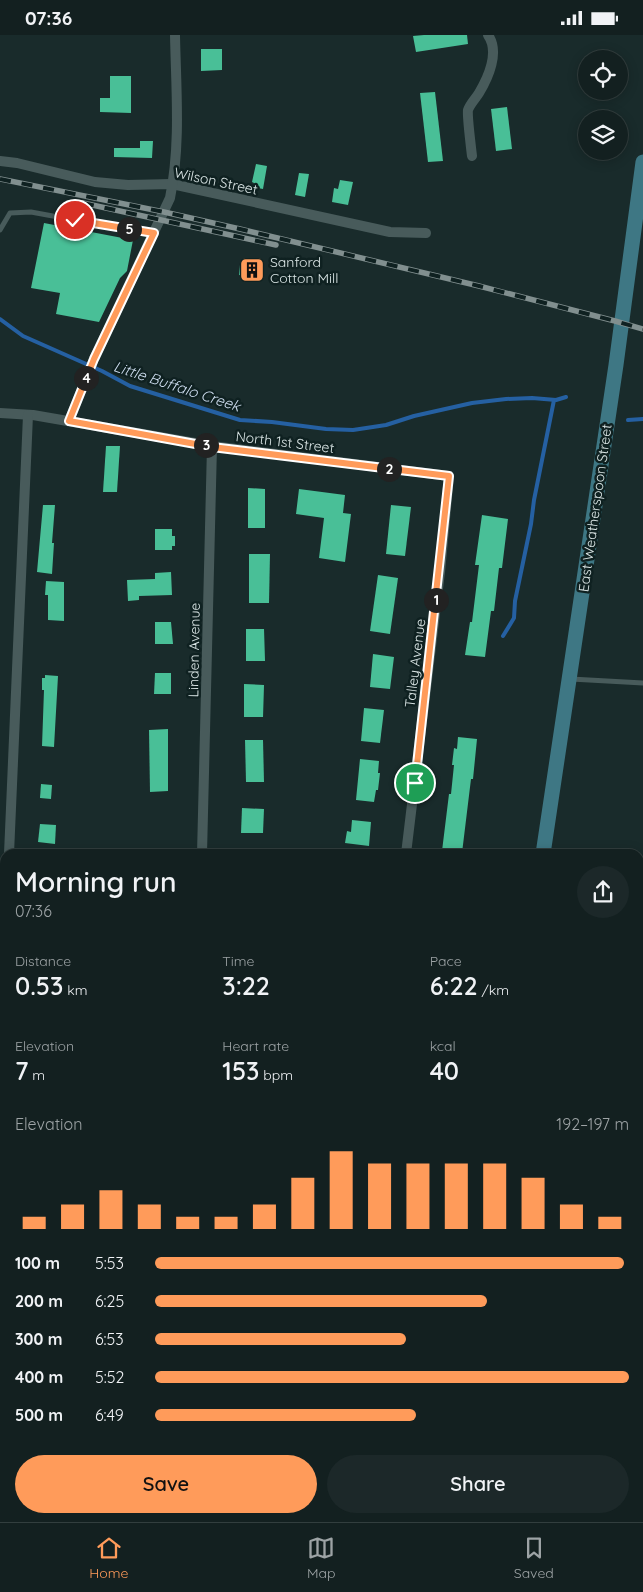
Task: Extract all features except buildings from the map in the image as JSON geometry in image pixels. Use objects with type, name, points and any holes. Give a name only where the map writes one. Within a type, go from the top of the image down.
[{"type":"street","points":[[69,421],[94,359],[170,198],[178,123],[175,35]]},
{"type":"street","points":[[472,156],[468,110],[482,87],[492,63],[492,51],[488,35]]},
{"type":"street","name":"Wilson Street","points":[[0,161],[17,163],[95,182],[128,185],[172,184],[390,232],[426,233]]},
{"type":"street","name":"East Weatherspoon Street","points":[[544,849],[628,286],[643,162]]},
{"type":"street","name":"North 1st Street","points":[[0,413],[69,421],[212,447],[449,476]]},
{"type":"street","points":[[9,849],[28,415]]},
{"type":"street","name":"Linden Avenue","points":[[202,849],[212,447]]},
{"type":"street","name":"Talley Avenue","points":[[407,849],[440,572],[449,476]]},
{"type":"lane","points":[[0,230],[10,213],[32,211],[154,233]]},
{"type":"lane","points":[[570,679],[643,683]]},
{"type":"waterway","name":"Little Buffalo Creek","points":[[0,319],[23,336],[102,371],[130,386],[240,420],[353,430],[386,425],[414,416],[472,403],[532,398],[556,400],[566,397]]},
{"type":"waterway","points":[[503,636],[514,618],[515,601],[554,400]]},
{"type":"waterway","name":"Little Buffalo Creek","points":[[628,420],[643,419]]},
{"type":"railway","points":[[0,179],[240,229],[479,286],[643,329]]},
{"type":"railway","points":[[83,203],[276,245]]},
{"type":"place","name":"Sanford Cotton Mill","points":[[252,270]]},
{"type":"route","points":[[75,220],[154,233],[94,359],[69,421],[212,447],[449,476],[440,572],[415,783]]}]
